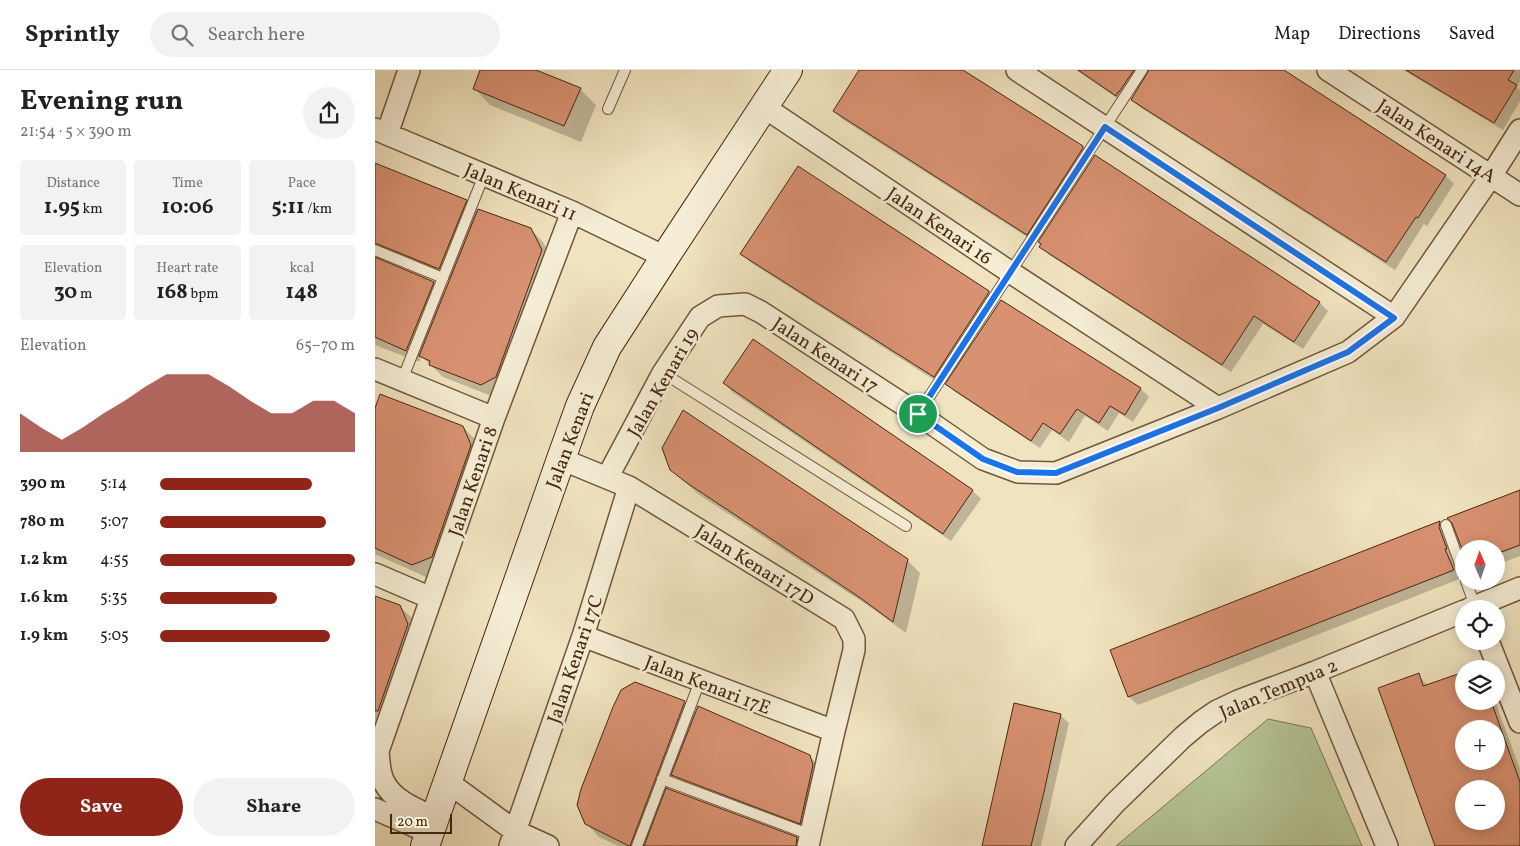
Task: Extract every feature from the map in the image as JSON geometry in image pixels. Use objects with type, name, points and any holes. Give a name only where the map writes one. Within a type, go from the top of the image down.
[{"type":"street","points":[[381,132],[409,70]]},
{"type":"street","name":"Jalan Kenari","points":[[430,832],[449,783],[580,406],[607,347],[788,70]]},
{"type":"street","points":[[1017,70],[1394,318]]},
{"type":"street","name":"Jalan Kenari 14A","points":[[1328,70],[1520,195]]},
{"type":"street","name":"Jalan Kenari 16","points":[[764,107],[1010,272],[1218,408]]},
{"type":"street","name":"Jalan Kenari 17","points":[[761,312],[918,414],[983,459],[1017,472],[1056,473],[1218,408],[1348,352],[1394,318],[1491,176],[1520,130]]},
{"type":"street","name":"Jalan Kenari 11","points":[[381,132],[572,212],[665,256]]},
{"type":"street","name":"Jalan Kenari 8","points":[[430,832],[414,809],[398,800],[384,784],[376,752],[494,418],[572,212]]},
{"type":"street","name":"Jalan Kenari 19","points":[[607,478],[663,373],[700,316],[719,306],[745,304],[761,312]]},
{"type":"street","points":[[376,371],[403,380],[494,418]]},
{"type":"street","name":"Jalan Kenari 17D","points":[[561,459],[629,487],[844,619],[854,639],[854,650],[810,841]]},
{"type":"street","name":"Jalan Kenari 17C","points":[[512,838],[583,636],[629,487]]},
{"type":"street","points":[[375,574],[431,598]]},
{"type":"street","name":"Jalan Tempua 2","points":[[1492,600],[1520,588]]},
{"type":"street","name":"Jalan Tempua 2","points":[[1076,846],[1115,803],[1183,737],[1217,712],[1238,701],[1455,615]]},
{"type":"street","name":"Jalan Kenari 17E","points":[[583,636],[834,731]]},
{"type":"street","points":[[1492,650],[1520,722]]},
{"type":"street","points":[[1315,672],[1387,846]]},
{"type":"street","points":[[449,783],[512,838],[548,846]]},
{"type":"street","points":[[375,810],[430,832]]},
{"type":"lane","points":[[608,109],[625,70]]},
{"type":"lane","points":[[918,414],[1142,70]]},
{"type":"lane","points":[[403,380],[484,175]]},
{"type":"lane","points":[[375,250],[443,278]]},
{"type":"lane","points":[[663,373],[906,526]]},
{"type":"lane","points":[[1446,525],[1455,550]]},
{"type":"lane","points":[[637,846],[700,681]]},
{"type":"lane","points":[[662,779],[810,841]]},
{"type":"green space","points":[[1268,719],[1311,728],[1362,846],[1116,846]]},
{"type":"building","points":[[480,70],[536,70],[581,88],[564,126],[473,89]]},
{"type":"building","points":[[859,70],[963,70],[1083,146],[1083,148],[1027,235],[833,111]]},
{"type":"building","points":[[1078,70],[1134,70],[1116,96]]},
{"type":"building","points":[[1149,70],[1284,70],[1446,175],[1386,262],[1131,100]]},
{"type":"building","points":[[1406,70],[1514,70],[1508,80],[1517,85],[1494,123]]},
{"type":"building","points":[[1095,155],[1320,302],[1294,342],[1254,316],[1222,365],[1039,247],[1041,244],[1038,242]]},
{"type":"building","points":[[375,163],[467,200],[439,269],[375,243]]},
{"type":"building","points":[[798,166],[989,291],[934,377],[740,254]]},
{"type":"building","points":[[478,209],[531,228],[542,250],[496,377],[481,385],[429,365],[430,361],[419,356]]},
{"type":"building","points":[[375,257],[434,282],[406,351],[375,337]]},
{"type":"building","points":[[1001,300],[1141,388],[1125,415],[1110,406],[1099,423],[1077,409],[1060,434],[1043,423],[1031,441],[945,384]]},
{"type":"building","points":[[753,339],[973,490],[943,534],[723,383]]},
{"type":"building","points":[[380,394],[463,426],[471,445],[432,557],[412,565],[375,548],[375,408]]},
{"type":"building","points":[[683,410],[908,559],[893,622],[859,597],[670,470],[662,448]]},
{"type":"building","points":[[1520,490],[1520,545],[1505,551],[1505,540],[1459,540],[1452,523],[1447,518]]},
{"type":"building","points":[[1440,521],[1439,527],[1447,549],[1445,549],[1454,570],[1128,697],[1110,650]]},
{"type":"building","points":[[375,596],[400,605],[408,624],[378,711],[375,711]]},
{"type":"building","points":[[1419,673],[1423,686],[1455,675],[1455,710],[1494,710],[1498,720],[1455,720],[1455,770],[1505,770],[1505,740],[1520,782],[1520,846],[1435,846],[1378,688]]},
{"type":"building","points":[[635,682],[685,701],[629,846],[585,824],[577,805],[581,789],[621,690]]},
{"type":"building","points":[[1014,703],[1061,714],[1044,792],[1031,846],[982,846]]},
{"type":"building","points":[[698,706],[810,755],[813,765],[800,824],[671,775]]},
{"type":"building","points":[[666,788],[797,837],[796,846],[644,846]]},
{"type":"route","points":[[1105,127],[1394,318],[1348,352],[1218,408],[1056,473],[1017,472],[983,459],[918,414],[1105,127]]}]
